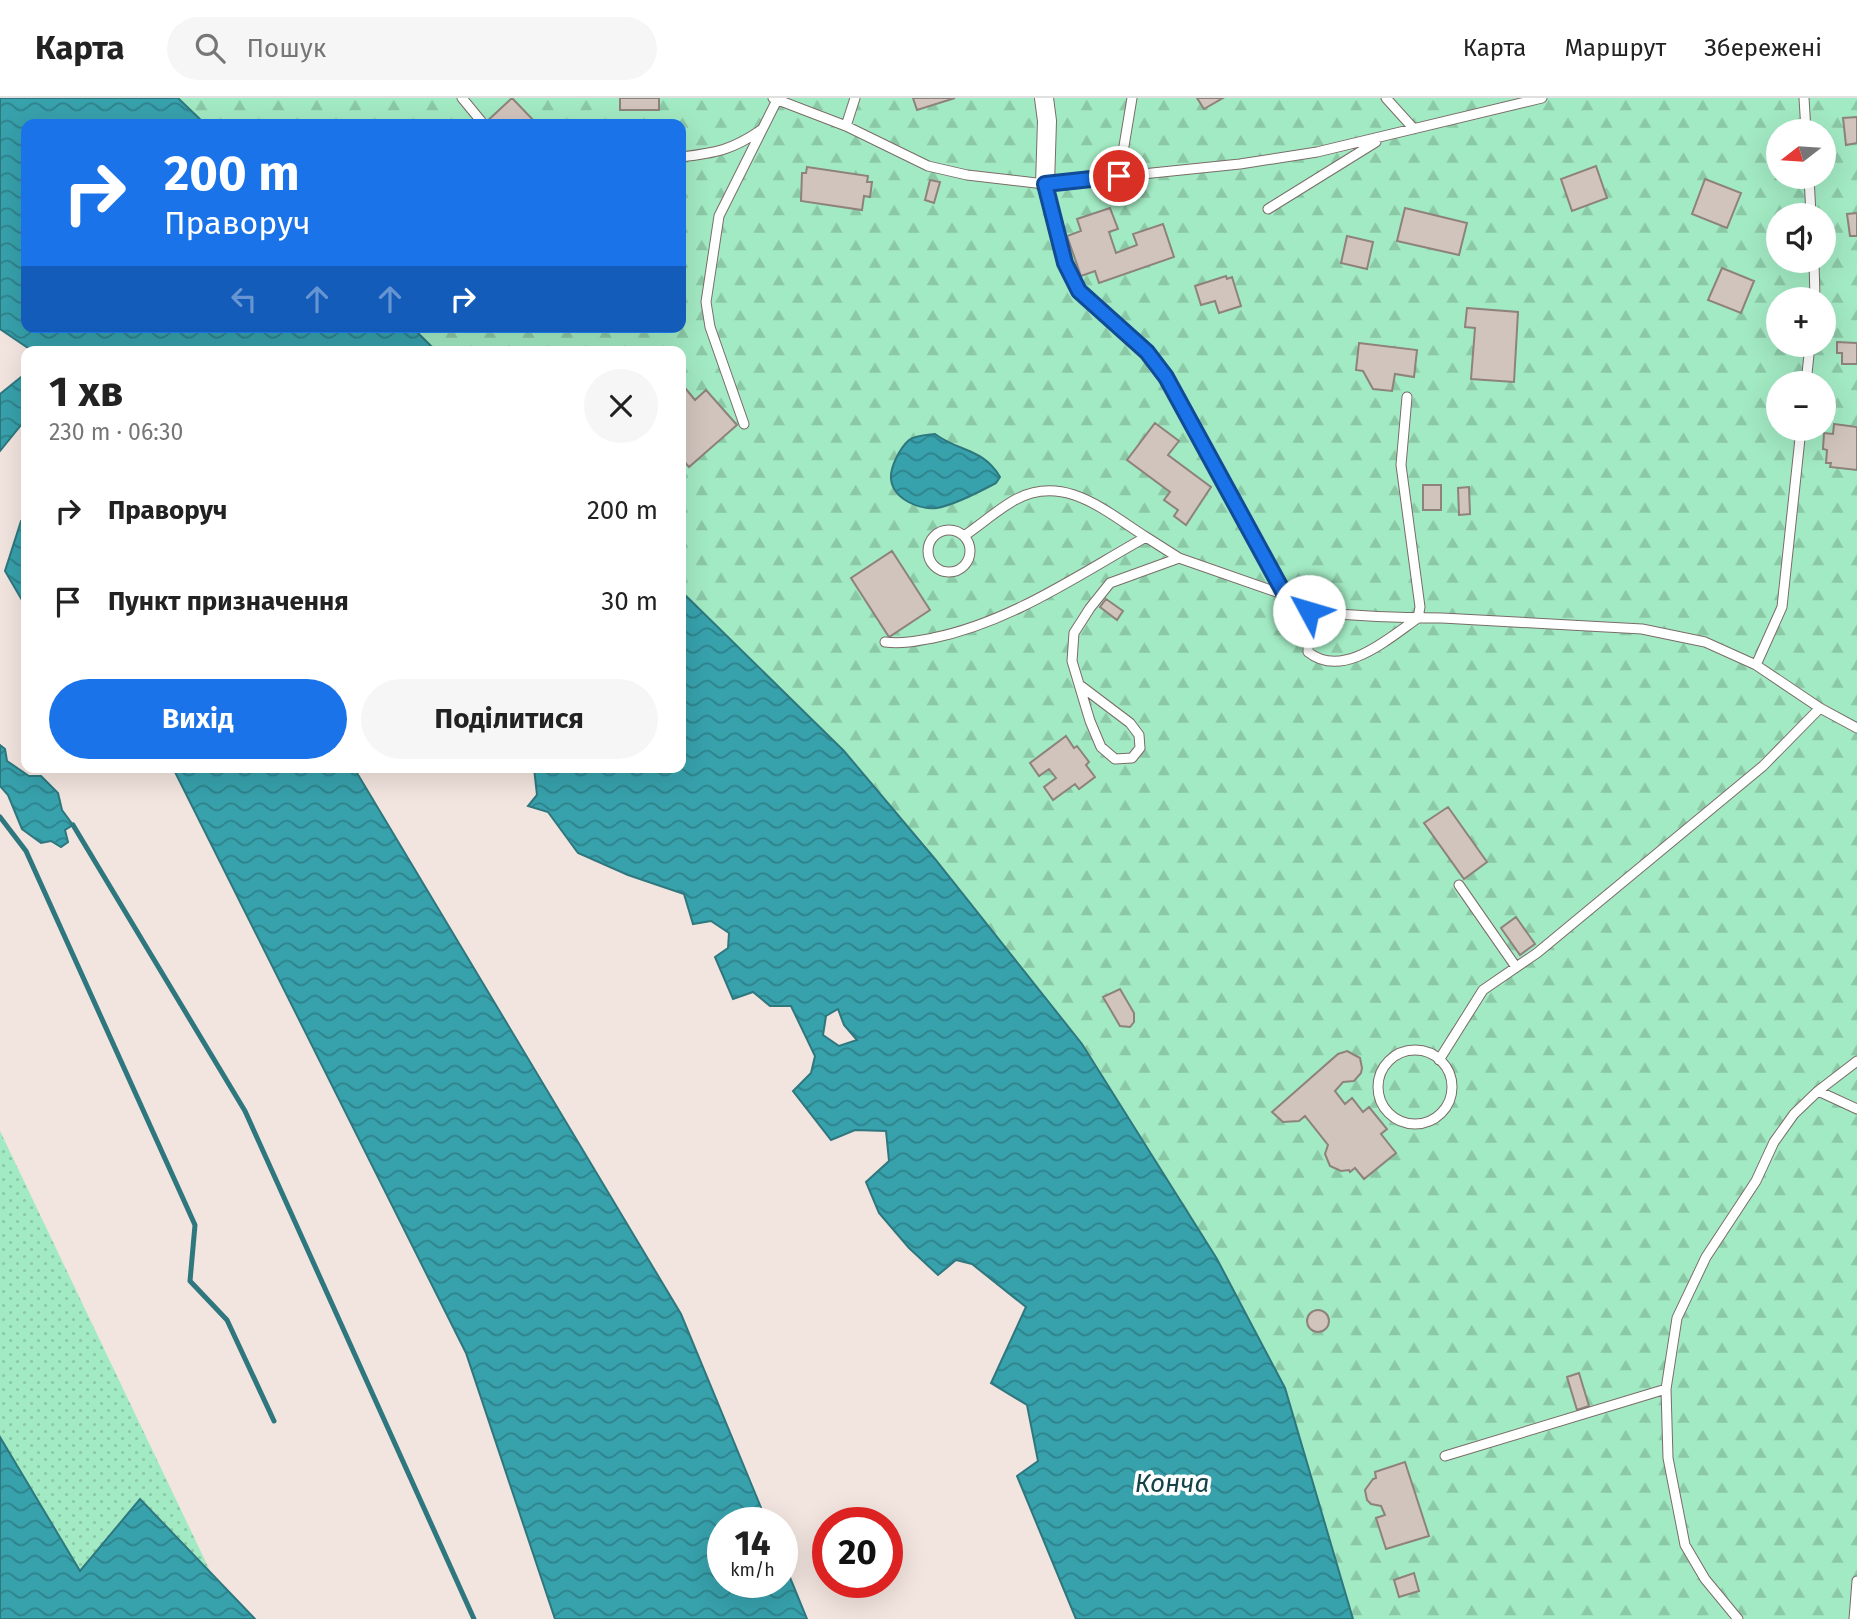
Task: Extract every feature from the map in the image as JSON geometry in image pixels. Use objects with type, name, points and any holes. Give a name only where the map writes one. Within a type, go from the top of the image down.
[{"type":"street","points":[[1045,98],[1045,184]]},
{"type":"lane","points":[[462,98],[479,119]]},
{"type":"lane","points":[[846,125],[855,98]]},
{"type":"lane","points":[[1119,176],[1132,98]]},
{"type":"lane","points":[[1386,98],[1414,129]]},
{"type":"lane","points":[[744,424],[709,327],[706,302],[719,216],[763,129],[775,99],[846,125],[929,166],[967,175],[1045,184],[1240,164],[1317,152],[1542,98]]},
{"type":"lane","points":[[1804,98],[1805,119]]},
{"type":"lane","points":[[686,156],[718,153],[744,142],[763,129]]},
{"type":"lane","points":[[1268,209],[1384,137]]},
{"type":"lane","points":[[1045,184],[1065,263],[1079,291],[1147,352],[1166,377],[1285,595]]},
{"type":"lane","points":[[1309,611],[1307,652],[1315,658],[1346,661],[1374,648],[1418,618],[1420,607],[1401,465],[1407,397]]},
{"type":"lane","points":[[1756,665],[1782,607],[1800,441]]},
{"type":"lane","points":[[964,536],[1014,500],[1043,489],[1080,495],[1179,558],[1285,595],[1309,611],[1350,616],[1642,629],[1705,642],[1756,665],[1820,708],[1857,728]]},
{"type":"lane","points":[[952,530],[964,536],[970,548],[963,567],[944,571],[932,564],[929,543],[938,533],[952,530]]},
{"type":"lane","points":[[886,642],[900,644],[959,632],[1006,615],[1146,537]]},
{"type":"lane","points":[[1081,687],[1130,723],[1139,736],[1140,748],[1132,758],[1115,760],[1101,747],[1090,721],[1073,661],[1074,632],[1110,583],[1179,558]]},
{"type":"lane","points":[[1439,1060],[1483,990],[1537,953],[1763,766],[1820,708]]},
{"type":"lane","points":[[1459,886],[1516,967]]},
{"type":"lane","points":[[1412,1050],[1424,1051],[1439,1060],[1450,1076],[1452,1088],[1444,1111],[1423,1124],[1398,1121],[1388,1113],[1381,1103],[1378,1080],[1391,1059],[1412,1050]]},
{"type":"lane","points":[[1738,1619],[1705,1579],[1685,1545],[1668,1458],[1666,1389],[1677,1318],[1706,1257],[1756,1181],[1774,1142],[1794,1114],[1818,1091],[1857,1061]]},
{"type":"lane","points":[[1818,1091],[1857,1109]]},
{"type":"lane","points":[[1445,1456],[1666,1389]]},
{"type":"lane","points":[[1854,1619],[1857,1581]]},
{"type":"green space","points":[[178,98],[1857,98],[1857,1619],[1353,1619],[1285,1388],[1217,1259],[1082,1044],[935,859],[844,751],[686,596],[686,346],[431,346],[418,333],[686,333],[686,119],[200,119]]},
{"type":"green space","points":[[0,1131],[233,1619],[0,1619]]},
{"type":"water","points":[[0,98],[178,98],[200,119],[21,119],[21,333],[418,333],[431,346],[25,346],[0,329]]},
{"type":"water","points":[[21,377],[21,425],[0,451],[0,394]]},
{"type":"water","points":[[935,434],[986,461],[1000,477],[996,483],[959,501],[937,508],[908,502],[897,492],[891,479],[896,458],[909,440]]},
{"type":"water","points":[[21,521],[21,598],[5,571]]},
{"type":"water","name":"Конча","points":[[686,596],[844,751],[935,859],[1082,1044],[1217,1259],[1285,1388],[1353,1619],[1076,1619],[1017,1476],[1038,1461],[1027,1405],[991,1383],[1026,1307],[972,1264],[956,1260],[938,1275],[909,1248],[879,1213],[866,1182],[889,1161],[886,1131],[855,1130],[831,1140],[793,1091],[811,1073],[815,1056],[791,1006],[770,1006],[753,992],[733,999],[715,957],[728,948],[729,933],[711,921],[693,924],[684,894],[628,875],[578,853],[548,812],[528,806],[537,795],[535,773],[686,773]],"holes":[[[838,1009],[844,1025],[857,1040],[839,1046],[823,1035],[826,1016]]]},
{"type":"water","points":[[0,745],[5,749],[7,761],[21,773],[41,776],[58,793],[62,810],[73,825],[65,830],[68,842],[61,847],[51,841],[41,843],[22,829],[8,795],[0,786]]},
{"type":"water","points":[[176,773],[357,773],[681,1314],[761,1507],[707,1507],[707,1598],[798,1597],[807,1619],[555,1619],[466,1353]]},
{"type":"water","points":[[0,1437],[80,1571],[140,1499],[255,1619],[0,1619]]},
{"type":"building","points":[[512,98],[532,119],[489,119]]},
{"type":"building","points":[[620,98],[659,98],[659,110],[620,110]]},
{"type":"building","points":[[913,98],[955,98],[917,110]]},
{"type":"building","points":[[1197,98],[1223,98],[1204,109]]},
{"type":"building","points":[[1857,117],[1857,143],[1846,145],[1843,118]]},
{"type":"building","points":[[1596,166],[1607,198],[1572,211],[1561,179]]},
{"type":"building","points":[[807,167],[868,176],[867,182],[872,182],[870,197],[864,196],[862,210],[801,201],[802,173],[806,173]]},
{"type":"building","points":[[1705,179],[1741,193],[1727,228],[1692,214]]},
{"type":"building","points":[[930,180],[940,182],[934,203],[925,200]]},
{"type":"building","points":[[1110,208],[1118,229],[1109,232],[1116,253],[1137,245],[1133,234],[1163,224],[1174,257],[1099,283],[1095,271],[1081,276],[1067,236],[1081,231],[1077,219]]},
{"type":"building","points":[[1405,208],[1467,223],[1459,255],[1397,241]]},
{"type":"building","points":[[1857,213],[1857,236],[1850,236],[1847,214]]},
{"type":"building","points":[[1347,236],[1373,242],[1367,269],[1341,263]]},
{"type":"building","points":[[1722,268],[1754,281],[1741,313],[1708,300]]},
{"type":"building","points":[[1226,276],[1227,279],[1232,277],[1241,306],[1219,313],[1215,301],[1201,305],[1195,286]]},
{"type":"building","points":[[1467,308],[1518,312],[1514,382],[1471,379],[1475,328],[1465,327]]},
{"type":"building","points":[[1837,342],[1857,343],[1857,364],[1842,364],[1842,353],[1837,353]]},
{"type":"building","points":[[1359,343],[1417,350],[1414,377],[1395,374],[1392,391],[1373,389],[1363,371],[1356,370]]},
{"type":"building","points":[[686,389],[695,400],[706,390],[737,425],[689,467],[686,464]]},
{"type":"building","points":[[1155,423],[1179,441],[1168,455],[1211,487],[1186,525],[1174,516],[1178,510],[1164,500],[1170,492],[1127,460]]},
{"type":"building","points":[[1836,424],[1857,427],[1857,470],[1830,467],[1831,463],[1826,463],[1827,450],[1823,449],[1824,441],[1836,441]]},
{"type":"building","points":[[1423,485],[1441,485],[1441,510],[1423,510]]},
{"type":"building","points":[[1469,487],[1470,514],[1459,515],[1458,488]]},
{"type":"building","points":[[892,551],[930,610],[889,637],[851,578]]},
{"type":"building","points":[[1106,599],[1123,611],[1117,620],[1100,607]]},
{"type":"building","points":[[1066,736],[1089,762],[1086,765],[1095,777],[1079,789],[1075,784],[1053,800],[1044,787],[1056,778],[1049,769],[1039,776],[1030,763]]},
{"type":"building","points":[[1448,807],[1487,862],[1464,879],[1424,823]]},
{"type":"building","points":[[1516,917],[1535,944],[1520,955],[1501,928]]},
{"type":"building","points":[[1120,989],[1134,1013],[1134,1022],[1130,1027],[1120,1026],[1103,997]]},
{"type":"building","points":[[1347,1051],[1360,1058],[1361,1073],[1354,1081],[1343,1082],[1335,1091],[1345,1104],[1352,1098],[1363,1112],[1369,1107],[1387,1129],[1381,1134],[1396,1153],[1364,1179],[1355,1168],[1350,1172],[1330,1166],[1325,1154],[1328,1145],[1305,1116],[1299,1121],[1283,1122],[1272,1112],[1338,1054]]},
{"type":"building","points":[[1318,1310],[1326,1313],[1329,1321],[1326,1329],[1318,1332],[1310,1329],[1307,1321],[1310,1313]]},
{"type":"building","points":[[1579,1373],[1589,1406],[1577,1410],[1567,1377]]},
{"type":"building","points":[[1405,1462],[1429,1536],[1386,1549],[1376,1518],[1385,1515],[1381,1506],[1371,1504],[1367,1500],[1365,1490],[1376,1478],[1375,1472]]},
{"type":"building","points":[[1414,1573],[1419,1591],[1399,1597],[1394,1580]]},
{"type":"waterway","points":[[0,817],[26,851],[195,1225],[190,1281],[227,1320],[274,1421]]},
{"type":"waterway","points":[[73,825],[245,1111],[474,1619]]},
{"type":"route","points":[[1119,176],[1045,184],[1065,263],[1079,291],[1147,352],[1166,377],[1285,595],[1309,611]]}]
